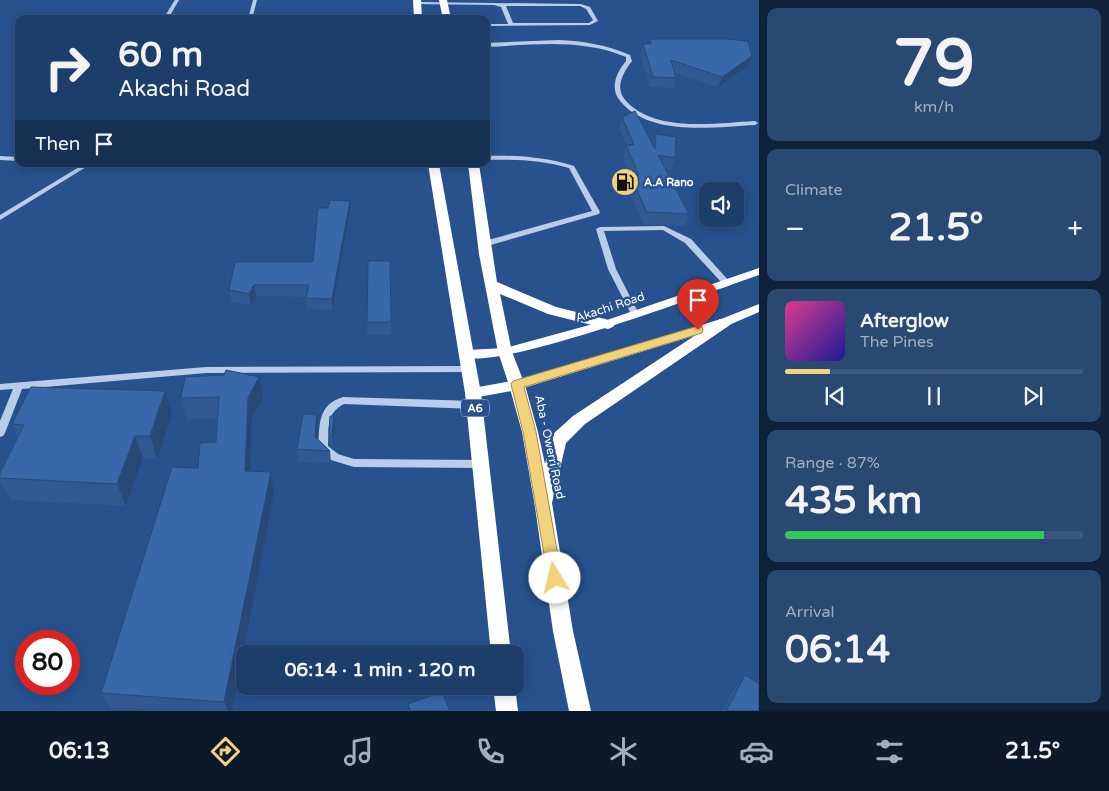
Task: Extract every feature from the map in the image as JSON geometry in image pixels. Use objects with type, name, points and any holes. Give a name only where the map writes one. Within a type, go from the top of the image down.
[{"type":"highway","points":[[417,2],[418,15]]},
{"type":"highway","points":[[443,2],[446,15]]},
{"type":"highway","name":"A6","points":[[435,167],[474,399],[500,645]]},
{"type":"highway","name":"Aba - Owerri Road","points":[[473,167],[484,244],[505,352],[517,384],[530,432],[544,507],[563,631],[580,711]]},
{"type":"highway","points":[[492,284],[552,311],[608,324]]},
{"type":"highway","points":[[544,507],[558,440],[579,420],[725,322]]},
{"type":"highway","points":[[505,695],[507,711]]},
{"type":"main road","name":"Akachi Road","points":[[467,361],[608,324],[759,271]]},
{"type":"main road","points":[[474,399],[517,384],[725,322],[759,308]]},
{"type":"street","points":[[167,15],[176,0]]},
{"type":"street","points":[[251,15],[255,0]]},
{"type":"street","points":[[417,2],[581,5],[588,8],[596,21],[590,24],[490,25]]},
{"type":"street","points":[[499,5],[503,6],[510,25]]},
{"type":"street","points":[[490,45],[565,43],[614,48],[628,56],[630,61],[619,75],[619,96],[625,105],[640,114],[663,122],[697,125],[755,123]]},
{"type":"street","points":[[490,158],[522,157],[549,160],[572,168],[596,212],[612,269],[635,314]]},
{"type":"street","points":[[0,158],[15,159]]},
{"type":"street","points":[[0,218],[83,167]]},
{"type":"street","points":[[484,244],[596,212]]},
{"type":"street","points":[[600,229],[664,228],[688,241],[726,282]]},
{"type":"street","points":[[0,387],[206,370],[467,361]]},
{"type":"street","points":[[0,433],[19,385]]},
{"type":"street","points":[[474,399],[343,400],[332,404],[326,414],[323,448],[335,457],[354,463],[481,464]]},
{"type":"building","points":[[650,39],[726,39],[748,41],[752,56],[722,77],[671,60],[676,78],[653,77],[643,44],[651,44]]},
{"type":"building","points":[[635,111],[655,149],[656,134],[676,137],[675,158],[658,155],[689,214],[647,212],[630,175],[639,175],[626,145],[634,145],[622,117]]},
{"type":"building","points":[[330,200],[350,201],[332,299],[306,298],[309,285],[254,285],[249,294],[229,290],[235,262],[313,262],[318,208],[328,208]]},
{"type":"building","points":[[368,261],[390,261],[391,322],[367,322]]},
{"type":"building","points":[[226,370],[259,377],[248,398],[245,471],[271,472],[224,702],[101,693],[172,467],[198,468],[200,443],[216,442],[219,397],[181,398],[185,377],[224,375]]},
{"type":"building","points":[[31,387],[165,391],[150,436],[135,436],[117,484],[0,478],[0,473],[24,425],[12,424]]},
{"type":"building","points":[[303,414],[317,415],[315,437],[330,451],[297,449]]},
{"type":"building","points":[[330,416],[334,416],[332,435],[329,433]]},
{"type":"building","points":[[745,675],[759,684],[759,711],[726,711]]},
{"type":"building","points":[[434,695],[443,695],[450,711],[411,711],[408,704]]},
{"type":"place","name":"A.A Rano","points":[[625,182]]},
{"type":"route","points":[[555,578],[530,432],[517,384],[698,330]]}]
